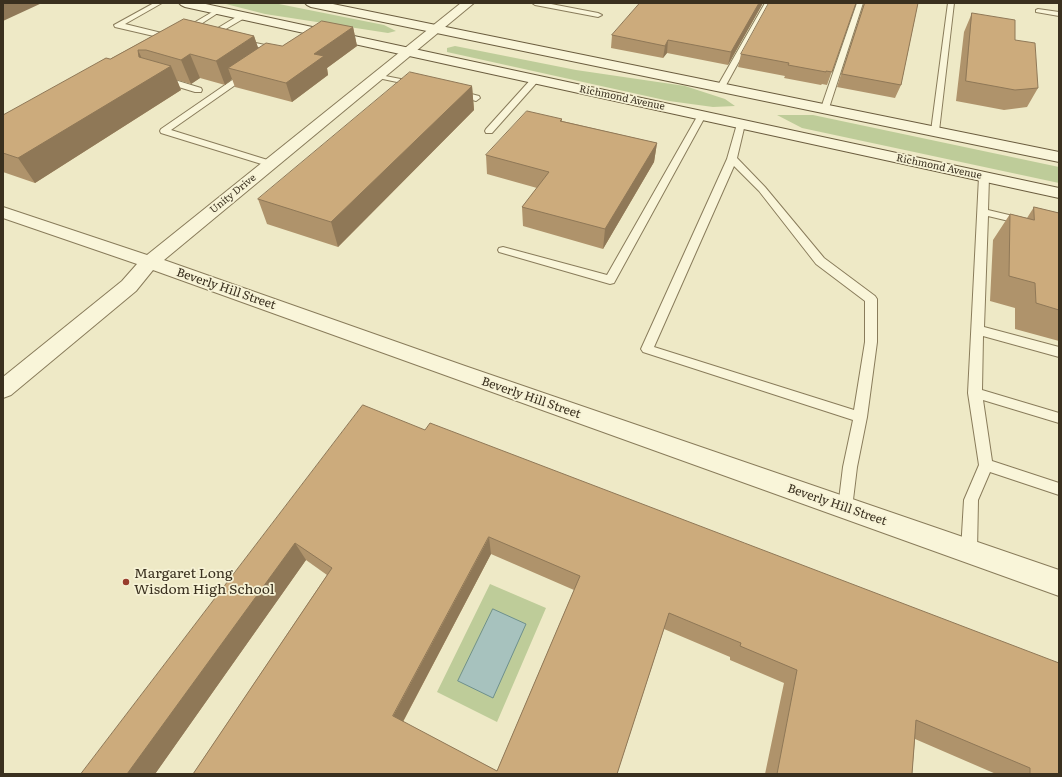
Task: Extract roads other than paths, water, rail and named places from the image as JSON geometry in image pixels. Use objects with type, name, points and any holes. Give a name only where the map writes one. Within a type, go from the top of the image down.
[{"type":"main road","name":"Richmond Avenue","points":[[185,3],[702,115],[749,109],[824,108],[1059,157]]},
{"type":"main road","name":"Richmond Avenue","points":[[311,3],[721,87],[749,109],[984,177],[1059,193]]},
{"type":"main road","name":"Unity Drive","points":[[3,389],[129,286],[150,262],[468,3]]},
{"type":"main road","name":"Beverly Hill Street","points":[[3,212],[150,262],[457,372],[1059,583]]},
{"type":"lane","points":[[159,3],[118,25],[171,38]]},
{"type":"lane","points":[[535,3],[598,15]]},
{"type":"lane","points":[[721,87],[768,3]]},
{"type":"lane","points":[[824,108],[860,3]]},
{"type":"lane","points":[[935,131],[951,3]]},
{"type":"lane","points":[[158,46],[219,10]]},
{"type":"lane","points":[[1038,11],[1059,14]]},
{"type":"lane","points":[[244,16],[212,34],[282,50],[268,59]]},
{"type":"lane","points":[[256,68],[164,131],[270,164]]},
{"type":"lane","points":[[378,76],[424,86]]},
{"type":"lane","points":[[152,77],[198,90]]},
{"type":"lane","points":[[489,131],[536,79]]},
{"type":"lane","points":[[446,91],[476,98]]},
{"type":"lane","points":[[749,109],[732,159],[647,348],[860,417]]},
{"type":"lane","points":[[503,250],[610,280],[702,115]]},
{"type":"lane","points":[[732,159],[762,189],[820,261],[871,299],[871,342],[860,417],[850,467],[846,508]]},
{"type":"lane","points":[[969,551],[971,500],[986,465],[976,394],[984,177]]},
{"type":"lane","points":[[983,212],[1059,230]]},
{"type":"lane","points":[[978,330],[1059,352]]},
{"type":"lane","points":[[976,394],[1059,418]]},
{"type":"lane","points":[[986,465],[1059,489]]},
{"type":"water","points":[[493,609],[526,624],[493,698],[458,681]]},
{"type":"place","name":"Margaret Long Wisdom High School","points":[[126,582]]}]
